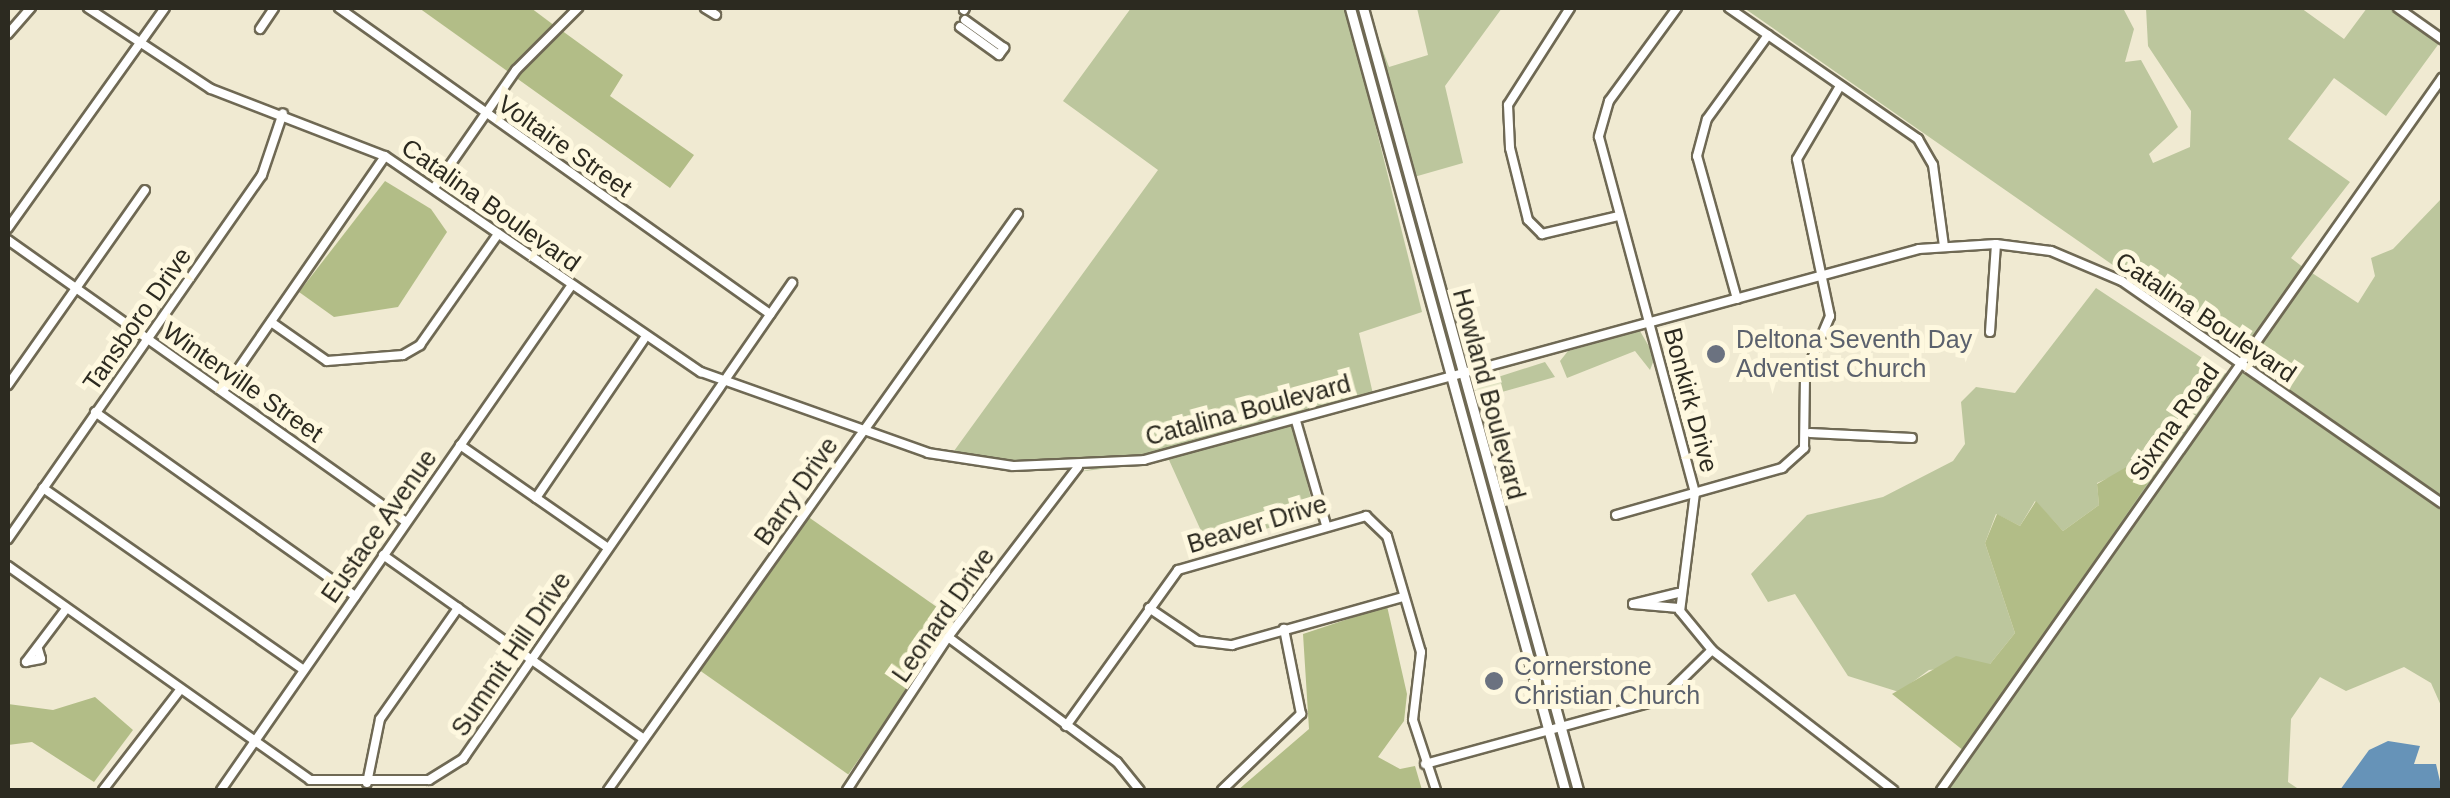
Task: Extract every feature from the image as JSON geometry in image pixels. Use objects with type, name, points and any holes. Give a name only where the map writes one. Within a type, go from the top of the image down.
[{"type":"main road","name":"Howland Boulevard","points":[[1350,8],[1450,378],[1554,730],[1578,790]]},
{"type":"main road","name":"Howland Boulevard","points":[[1363,8],[1463,375],[1554,730],[1565,790]]},
{"type":"street","points":[[8,34],[31,8]]},
{"type":"street","name":"Catalina Boulevard","points":[[88,8],[210,90],[284,113],[385,156],[644,339],[724,382],[861,433],[952,458],[1078,467],[1296,421],[1944,246],[1996,244],[2100,269],[2442,503]]},
{"type":"street","points":[[8,228],[165,8]]},
{"type":"street","points":[[260,30],[274,8]]},
{"type":"street","name":"Voltaire Street","points":[[339,8],[770,314]]},
{"type":"street","points":[[434,188],[485,114],[578,8]]},
{"type":"street","points":[[705,8],[716,15]]},
{"type":"street","points":[[1570,8],[1508,105],[1510,148],[1528,220],[1542,234],[1618,216]]},
{"type":"street","name":"Bonkirk Drive","points":[[1678,8],[1601,120],[1618,216],[1695,493],[1695,540],[1678,593],[1679,608]]},
{"type":"street","points":[[1729,8],[1927,150],[1944,246]]},
{"type":"street","points":[[2398,8],[2442,38]]},
{"type":"street","points":[[963,16],[1004,48],[999,55],[963,16]]},
{"type":"street","points":[[1737,299],[1697,156],[1707,119],[1768,35]]},
{"type":"street","name":"Sixma Road","points":[[1941,790],[2442,78]]},
{"type":"street","points":[[1616,514],[1790,465],[1810,433],[1805,375],[1830,316],[1798,158],[1840,86]]},
{"type":"street","name":"Tansboro Drive","points":[[8,539],[262,176],[284,113]]},
{"type":"street","points":[[223,392],[385,156]]},
{"type":"street","points":[[8,385],[145,190]]},
{"type":"street","name":"Barry Drive","points":[[608,790],[1018,214]]},
{"type":"street","points":[[271,322],[327,360],[403,354],[420,345],[498,234]]},
{"type":"street","name":"Winterville Street","points":[[8,240],[406,522]]},
{"type":"street","points":[[1990,332],[1996,244]]},
{"type":"street","name":"Summit Hill Drive","points":[[8,566],[310,780],[367,783],[449,771],[792,284]]},
{"type":"street","name":"Eustace Avenue","points":[[222,790],[571,286]]},
{"type":"street","points":[[536,498],[644,339]]},
{"type":"street","points":[[96,412],[355,596]]},
{"type":"street","points":[[1296,421],[1326,524]]},
{"type":"street","points":[[1810,433],[1912,438]]},
{"type":"street","points":[[460,445],[608,548]]},
{"type":"street","name":"Leonard Drive","points":[[848,790],[948,637],[1078,467]]},
{"type":"street","points":[[44,488],[304,670]]},
{"type":"street","name":"Beaver Drive","points":[[1066,726],[1178,570],[1199,558],[1366,516],[1382,526],[1421,652],[1413,720],[1424,764],[1436,790]]},
{"type":"street","points":[[383,555],[644,739]]},
{"type":"street","points":[[1678,593],[1633,604],[1645,612],[1679,608],[1712,650],[1893,790]]},
{"type":"street","points":[[1149,608],[1216,645],[1404,597]]},
{"type":"street","points":[[367,783],[380,719],[458,608]]},
{"type":"street","points":[[38,649],[66,609]]},
{"type":"street","points":[[1222,790],[1301,714],[1284,629]]},
{"type":"street","points":[[948,637],[1066,726],[1140,790]]},
{"type":"street","points":[[1424,764],[1674,694],[1712,650]]},
{"type":"street","points":[[103,790],[180,690]]},
{"type":"green space","points":[[419,8],[531,8],[555,26],[510,73]]},
{"type":"green space","points":[[1131,8],[1346,8],[1422,312],[1359,333],[1373,394],[1144,456],[1014,462],[954,451],[1158,170],[1063,101]]},
{"type":"green space","points":[[1367,8],[1389,67],[1428,55],[1417,8],[1502,8],[1445,86],[1463,163],[1414,177]]},
{"type":"green space","points":[[1744,8],[2123,8],[2134,29],[2125,62],[2141,60],[2178,127],[2149,154],[2153,163],[2190,147],[2191,111],[2148,46],[2146,8],[2301,8],[2344,39],[2367,8],[2391,8],[2440,42],[2386,116],[2334,78],[2288,139],[2350,182],[2291,258],[2304,268],[2242,355]]},
{"type":"green space","points":[[561,30],[623,75],[610,96],[694,155],[670,188],[515,77]]},
{"type":"green space","points":[[385,181],[431,209],[447,232],[398,307],[334,317],[299,292]]},
{"type":"green space","points":[[2442,198],[2442,498],[2245,362],[2309,271],[2358,303],[2375,276],[2371,258],[2393,249]]},
{"type":"green space","points":[[2096,288],[2228,375],[1936,790],[2168,452],[2097,483],[2099,505],[2063,531],[2035,501],[2020,526],[1996,514],[1985,543],[2015,633],[1990,664],[1929,670],[1899,692],[1848,676],[1795,594],[1768,602],[1751,574],[1807,515],[1883,497],[1953,461],[1965,444],[1961,402],[1976,387],[2015,393]]},
{"type":"green space","points":[[1640,331],[1655,357],[1650,370],[1635,351],[1567,378],[1560,361],[1568,351]]},
{"type":"green space","points":[[1545,362],[1555,377],[1484,397],[1515,487],[1503,491],[1473,385]]},
{"type":"green space","points":[[2241,368],[2442,507],[2442,708],[2431,683],[2404,667],[2346,691],[2320,677],[2291,719],[2288,782],[2300,790],[1945,790]]},
{"type":"green space","points":[[1294,425],[1315,516],[1207,544],[1169,460],[1078,472]]},
{"type":"green space","points":[[2161,447],[2169,452],[1964,751],[1892,694],[1956,656],[1990,664],[2015,633],[1985,543],[1997,514],[2020,526],[2036,501],[2063,531],[2099,505],[2097,484]]},
{"type":"green space","points":[[807,516],[956,620],[848,774],[699,670]]},
{"type":"green space","points":[[1387,606],[1407,694],[1404,721],[1378,757],[1400,769],[1415,766],[1422,790],[1238,790],[1309,729],[1303,634]]},
{"type":"green space","points":[[95,697],[133,730],[94,782],[32,742],[8,745],[8,704],[53,710]]},
{"type":"water","points":[[2388,741],[2420,746],[2414,764],[2436,764],[2442,790],[2340,790],[2369,750]]},
{"type":"place","name":"Deltona Seventh Day Adventist Church","points":[[1716,354]]},
{"type":"place","name":"Cornerstone Christian Church","points":[[1494,681]]}]
